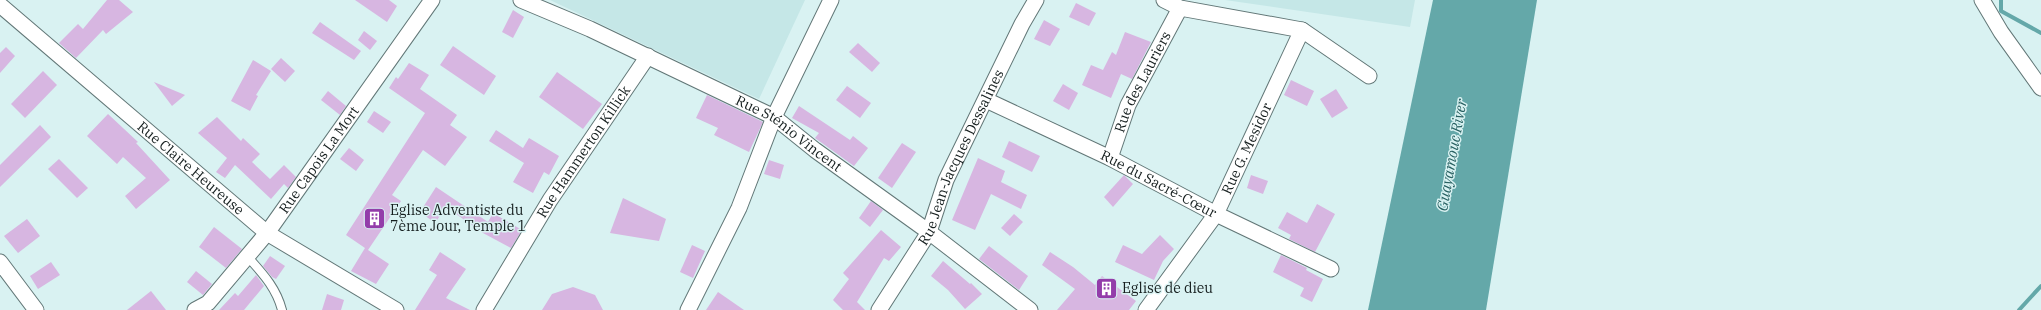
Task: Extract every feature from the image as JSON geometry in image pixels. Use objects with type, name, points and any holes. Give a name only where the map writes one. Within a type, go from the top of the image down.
[{"type":"street","name":"Rue Capois La Mort","points":[[195,310],[208,303],[267,233],[432,0]]},
{"type":"street","name":"Rue Sténio Vincent","points":[[522,0],[590,29],[774,117],[815,150],[929,232],[1030,310]]},
{"type":"street","points":[[688,310],[739,208],[774,117],[831,0]]},
{"type":"street","name":"Rue Jean-Jacques Dessalines","points":[[880,310],[929,232],[946,180],[1022,24],[1036,0]]},
{"type":"street","points":[[1164,0],[1180,8],[1302,30],[1370,76]]},
{"type":"street","points":[[1982,0],[2000,32],[2041,88]]},
{"type":"street","name":"Rue Claire Heureuse","points":[[2,5],[267,233],[396,310]]},
{"type":"street","name":"Rue des Lauriers","points":[[1110,158],[1128,105],[1180,8]]},
{"type":"street","name":"Rue G. Mesidor","points":[[1150,306],[1216,214],[1302,30]]},
{"type":"street","name":"Rue Hammerton Killick","points":[[484,310],[550,200],[648,56]]},
{"type":"street","name":"Rue du Sacré-Cœur","points":[[986,100],[1110,158],[1216,214],[1331,269]]},
{"type":"street","points":[[0,262],[36,310]]},
{"type":"lane","points":[[247,256],[272,285],[279,298],[282,310]]},
{"type":"shaded area","points":[[550,0],[805,0],[759,99]]},
{"type":"shaded area","points":[[1225,0],[1415,0],[1410,27]]},
{"type":"water","name":"Guayamouc River","points":[[1433,0],[1537,0],[1486,310],[1368,310]]},
{"type":"building","points":[[107,0],[119,0],[133,12],[106,34],[103,30],[76,58],[59,43],[78,24],[83,29]]},
{"type":"building","points":[[355,0],[389,0],[397,6],[387,22]]},
{"type":"building","points":[[1076,3],[1096,13],[1089,26],[1069,17]]},
{"type":"building","points":[[513,10],[524,17],[513,38],[502,32]]},
{"type":"building","points":[[1044,20],[1060,29],[1050,46],[1034,39]]},
{"type":"building","points":[[320,22],[361,51],[354,60],[312,33]]},
{"type":"building","points":[[364,31],[377,41],[370,50],[358,40]]},
{"type":"building","points":[[1125,32],[1151,42],[1132,79],[1121,74],[1111,98],[1082,85],[1091,65],[1103,70],[1112,52],[1116,55]]},
{"type":"building","points":[[858,43],[880,63],[872,72],[849,52]]},
{"type":"building","points":[[453,46],[496,76],[484,95],[440,65]]},
{"type":"building","points":[[6,47],[15,56],[0,73],[0,53]]},
{"type":"building","points":[[281,58],[295,71],[285,82],[271,69]]},
{"type":"building","points":[[253,60],[271,71],[256,95],[258,96],[250,111],[231,101]]},
{"type":"building","points":[[409,63],[429,75],[420,89],[457,115],[450,125],[467,137],[445,166],[423,150],[392,195],[401,201],[368,250],[389,264],[376,284],[351,271],[365,248],[346,235],[425,113],[389,88],[396,77],[398,79]]},
{"type":"building","points":[[43,71],[57,85],[25,118],[11,104]]},
{"type":"building","points":[[557,72],[602,104],[583,129],[539,97]]},
{"type":"building","points":[[1291,80],[1314,91],[1307,106],[1284,95]]},
{"type":"building","points":[[154,82],[185,95],[172,106]]},
{"type":"building","points":[[1063,84],[1078,93],[1069,110],[1053,101]]},
{"type":"building","points":[[847,86],[871,103],[860,118],[836,100]]},
{"type":"building","points":[[1336,89],[1348,108],[1332,118],[1320,99]]},
{"type":"building","points":[[328,91],[346,106],[340,115],[321,100]]},
{"type":"building","points":[[707,95],[763,122],[749,152],[714,135],[718,128],[696,118]]},
{"type":"building","points":[[799,106],[850,140],[853,136],[868,148],[854,166],[815,138],[819,133],[792,118]]},
{"type":"building","points":[[374,111],[391,122],[383,133],[367,122]]},
{"type":"building","points":[[108,114],[138,142],[136,143],[170,180],[136,209],[125,196],[146,178],[123,157],[117,164],[87,136]]},
{"type":"building","points":[[217,117],[241,141],[243,138],[260,154],[252,162],[270,179],[284,165],[296,177],[288,188],[284,184],[271,199],[235,165],[225,178],[216,172],[227,158],[198,133]]},
{"type":"building","points":[[40,125],[51,137],[0,187],[0,165]]},
{"type":"building","points":[[496,130],[523,148],[529,138],[559,156],[549,175],[544,172],[533,193],[513,182],[524,163],[489,141]]},
{"type":"building","points":[[1009,141],[1040,156],[1032,172],[1002,157]]},
{"type":"building","points":[[902,143],[916,152],[892,188],[878,178]]},
{"type":"building","points":[[349,148],[364,160],[356,171],[340,159]]},
{"type":"building","points":[[978,158],[1005,171],[1001,182],[1027,195],[1021,209],[991,194],[975,230],[952,220]]},
{"type":"building","points":[[59,159],[88,188],[77,198],[48,169]]},
{"type":"building","points":[[769,160],[784,165],[780,179],[764,174]]},
{"type":"building","points":[[1124,175],[1133,184],[1113,207],[1104,197]]},
{"type":"building","points":[[1251,175],[1268,181],[1263,194],[1247,188]]},
{"type":"building","points":[[436,187],[488,222],[493,213],[522,230],[511,248],[483,233],[446,207],[435,223],[420,212]]},
{"type":"building","points":[[623,198],[666,219],[659,241],[610,233]]},
{"type":"building","points":[[871,201],[883,210],[870,227],[859,218]]},
{"type":"building","points":[[1317,204],[1335,214],[1315,252],[1289,239],[1291,235],[1278,228],[1287,212],[1307,223]]},
{"type":"building","points":[[1014,214],[1023,222],[1010,236],[1001,228]]},
{"type":"building","points":[[27,219],[40,236],[18,253],[4,236]]},
{"type":"building","points":[[214,227],[242,249],[226,268],[199,247]]},
{"type":"building","points":[[881,230],[901,247],[889,261],[884,258],[857,302],[865,310],[843,310],[833,300],[849,279],[843,273]]},
{"type":"building","points":[[1160,235],[1174,249],[1163,261],[1154,280],[1115,262],[1123,245],[1142,254]]},
{"type":"building","points":[[692,245],[705,251],[693,278],[680,272]]},
{"type":"building","points":[[989,246],[1028,276],[1019,290],[979,259]]},
{"type":"building","points":[[440,252],[466,269],[446,298],[470,310],[415,310],[437,275],[429,270]]},
{"type":"building","points":[[1050,252],[1073,267],[1095,285],[1102,276],[1136,301],[1129,310],[1057,310],[1075,289],[1042,265]]},
{"type":"building","points":[[1281,255],[1307,268],[1306,270],[1323,279],[1312,302],[1300,296],[1304,288],[1273,272]]},
{"type":"building","points":[[270,256],[285,266],[276,279],[272,277],[263,266]]},
{"type":"building","points":[[943,261],[970,284],[971,283],[982,294],[965,309],[948,290],[931,276]]},
{"type":"building","points":[[51,262],[60,275],[38,289],[30,276]]},
{"type":"building","points":[[196,271],[212,284],[203,295],[187,282]]},
{"type":"building","points":[[256,275],[264,286],[244,310],[219,310],[235,293],[238,296]]},
{"type":"building","points":[[573,287],[595,295],[603,310],[542,310],[552,294]]},
{"type":"building","points":[[151,291],[166,310],[127,310]]},
{"type":"building","points":[[718,292],[744,310],[706,310]]},
{"type":"building","points":[[327,294],[344,300],[341,310],[322,310]]},
{"type":"waterway","points":[[2001,0],[2001,11],[2041,33]]},
{"type":"waterway","points":[[2019,310],[2041,286]]},
{"type":"place","name":"Eglise Adventiste du 7ème Jour, Temple 1","points":[[374,218]]},
{"type":"place","name":"Eglise de dieu","points":[[1106,288]]}]
